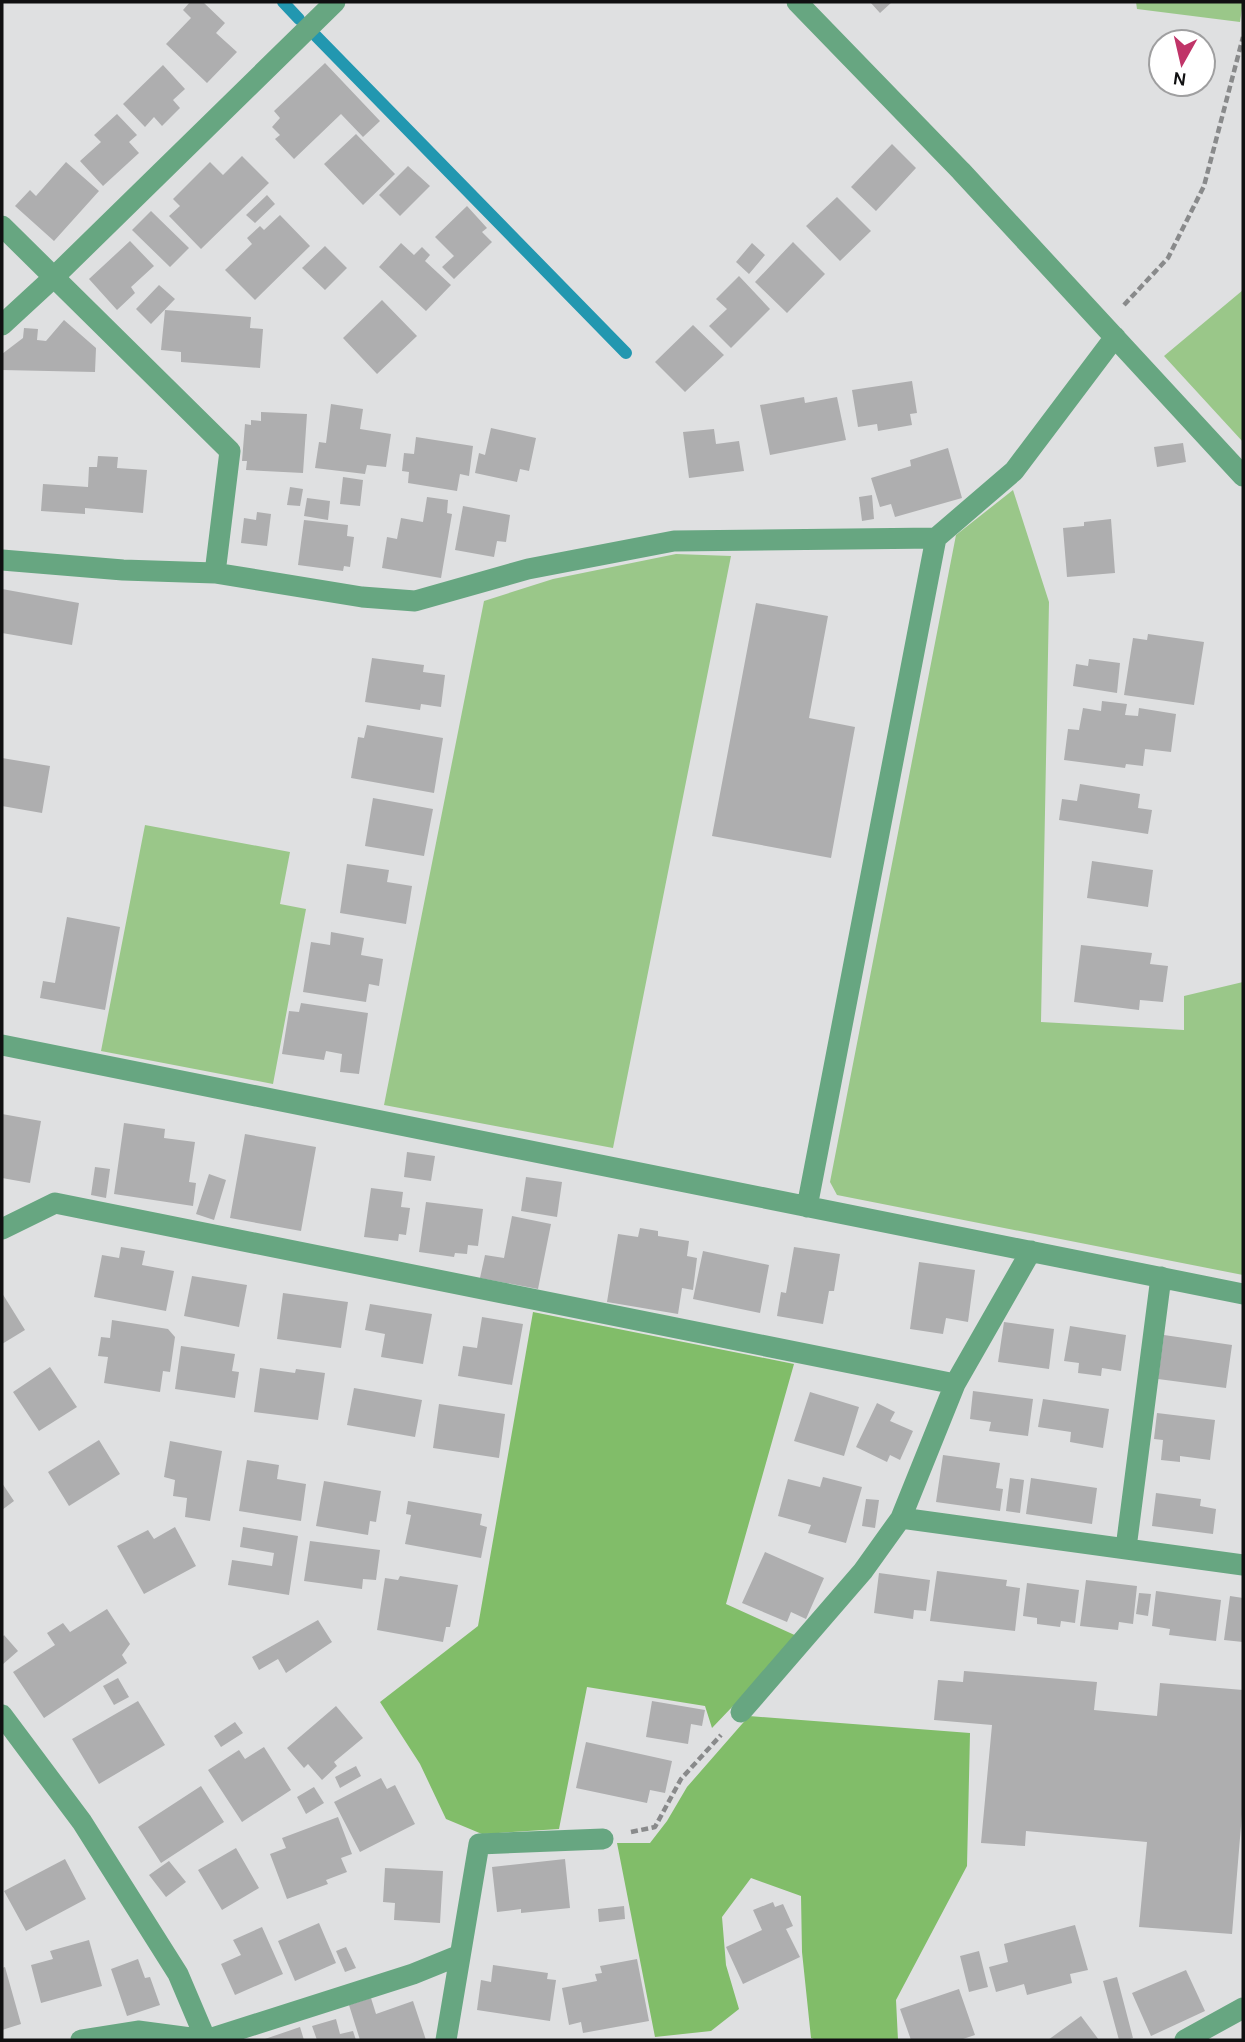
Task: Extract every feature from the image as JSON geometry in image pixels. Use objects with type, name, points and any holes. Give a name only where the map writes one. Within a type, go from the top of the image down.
[{"type":"street","points":[[2,325],[335,2]]},
{"type":"street","points":[[797,2],[961,171],[1243,476]]},
{"type":"street","points":[[2,226],[230,451],[215,572]]},
{"type":"street","points":[[807,1207],[936,538],[1014,471],[1110,332]]},
{"type":"street","points":[[2,560],[123,570],[215,572],[362,597],[415,601],[528,569],[674,541],[936,538]]},
{"type":"street","points":[[2,1045],[1243,1294]]},
{"type":"street","points":[[2,1229],[55,1203],[955,1384]]},
{"type":"street","points":[[901,1518],[955,1384],[1031,1251]]},
{"type":"street","points":[[1126,1549],[1161,1277]]},
{"type":"street","points":[[741,1712],[863,1571],[900,1516],[1243,1565]]},
{"type":"street","points":[[2,1716],[97,1845],[178,1974],[206,2040]]},
{"type":"street","points":[[446,2040],[479,1844],[603,1839]]},
{"type":"street","points":[[80,2040],[138,2031],[206,2040],[413,1974],[460,1955]]},
{"type":"street","points":[[1185,2040],[1243,2008]]},
{"type":"path","points":[[1110,332],[1168,258],[1205,186],[1243,37]]},
{"type":"path","points":[[603,1839],[655,1827],[681,1779],[741,1712]]},
{"type":"green space","points":[[1136,2],[1243,2],[1240,22],[1137,9]]},
{"type":"green space","points":[[1243,290],[1243,442],[1164,356]]},
{"type":"green space","points":[[1013,490],[1049,602],[1041,1022],[1184,1030],[1184,996],[1243,982],[1243,1275],[837,1195],[830,1182],[956,535]]},
{"type":"green space","points":[[676,554],[731,556],[613,1148],[384,1105],[484,601],[553,579]]},
{"type":"green space","points":[[145,825],[290,852],[280,904],[306,909],[273,1084],[101,1051]]},
{"type":"green space","points":[[533,1312],[794,1364],[726,1604],[799,1637],[712,1728],[705,1706],[587,1687],[559,1829],[482,1834],[446,1819],[420,1764],[380,1702],[478,1626]]},
{"type":"green space","points":[[749,1716],[970,1733],[967,1866],[896,2000],[898,2040],[811,2038],[802,1952],[801,1896],[751,1878],[722,1917],[726,1965],[739,2009],[711,2031],[655,2037],[617,1843],[650,1843],[687,1787]]},
{"type":"building","points":[[190,2],[203,2],[225,23],[216,33],[237,52],[207,83],[166,44],[191,18],[183,10]]},
{"type":"building","points":[[870,2],[892,2],[880,13]]},
{"type":"building","points":[[325,63],[380,121],[363,137],[341,114],[294,159],[275,139],[280,135],[272,127],[280,118],[274,111]]},
{"type":"building","points":[[163,65],[185,89],[173,100],[180,108],[162,126],[154,117],[145,127],[123,104]]},
{"type":"building","points":[[117,114],[137,135],[129,142],[139,153],[103,186],[80,161],[101,142],[94,135]]},
{"type":"building","points":[[356,134],[395,174],[363,205],[324,164]]},
{"type":"building","points":[[892,144],[916,168],[876,211],[851,187]]},
{"type":"building","points":[[242,156],[269,183],[201,249],[169,216],[180,206],[173,199],[210,162],[223,175]]},
{"type":"building","points":[[66,162],[99,191],[54,241],[15,206],[30,190],[36,196]]},
{"type":"building","points":[[408,166],[430,186],[400,216],[379,195]]},
{"type":"building","points":[[267,195],[275,204],[255,223],[246,215]]},
{"type":"building","points":[[837,197],[871,231],[840,261],[806,226]]},
{"type":"building","points":[[467,206],[487,228],[482,232],[492,242],[454,279],[442,267],[454,256],[435,237]]},
{"type":"building","points":[[151,211],[189,248],[170,267],[132,230]]},
{"type":"building","points":[[280,215],[310,246],[255,300],[225,270],[252,244],[247,238],[260,226],[264,230]]},
{"type":"building","points":[[130,241],[154,266],[131,287],[135,293],[117,310],[89,279]]},
{"type":"building","points":[[793,242],[825,274],[787,313],[755,282]]},
{"type":"building","points":[[401,243],[414,255],[422,247],[430,255],[425,261],[451,285],[426,311],[379,267]]},
{"type":"building","points":[[752,243],[765,255],[749,274],[736,262]]},
{"type":"building","points":[[325,246],[347,268],[325,290],[302,268]]},
{"type":"building","points":[[739,276],[770,309],[731,348],[709,326],[727,309],[716,299]]},
{"type":"building","points":[[159,285],[175,299],[151,324],[136,309]]},
{"type":"building","points":[[382,300],[417,336],[377,374],[343,338]]},
{"type":"building","points":[[165,310],[251,317],[250,328],[263,329],[260,368],[181,362],[181,352],[161,350]]},
{"type":"building","points":[[64,320],[96,348],[95,372],[2,370],[2,354],[23,338],[24,328],[38,329],[37,340],[46,341]]},
{"type":"building","points":[[693,325],[724,355],[685,392],[655,362]]},
{"type":"building","points":[[912,381],[917,413],[910,414],[912,425],[878,431],[877,424],[858,427],[852,390]]},
{"type":"building","points":[[804,397],[805,403],[837,397],[846,440],[770,455],[760,405]]},
{"type":"building","points":[[331,404],[363,409],[360,429],[391,434],[386,467],[367,465],[365,474],[315,468],[319,442],[326,443]]},
{"type":"building","points":[[261,412],[307,414],[303,473],[246,470],[247,461],[242,461],[245,424],[251,425],[251,420],[261,421]]},
{"type":"building","points":[[491,428],[536,438],[529,471],[520,469],[517,482],[475,473],[479,453],[485,455]]},
{"type":"building","points":[[714,429],[716,444],[739,441],[744,471],[689,478],[683,432]]},
{"type":"building","points":[[416,437],[473,446],[469,476],[460,474],[457,491],[408,483],[409,472],[402,471],[404,453],[414,454]]},
{"type":"building","points":[[1183,443],[1186,462],[1157,467],[1154,447]]},
{"type":"building","points":[[948,448],[962,498],[895,517],[891,504],[880,507],[871,478],[911,466],[910,460]]},
{"type":"building","points":[[98,456],[118,457],[117,468],[147,470],[143,513],[85,508],[85,514],[41,511],[43,484],[88,487],[89,467],[97,467]]},
{"type":"building","points":[[343,477],[363,480],[360,506],[340,504]]},
{"type":"building","points":[[290,487],[303,489],[300,506],[287,505]]},
{"type":"building","points":[[872,495],[874,519],[862,521],[859,497]]},
{"type":"building","points":[[427,497],[448,500],[447,513],[452,514],[441,578],[382,568],[387,537],[397,539],[401,518],[423,522]]},
{"type":"building","points":[[307,498],[330,501],[328,520],[304,516]]},
{"type":"building","points":[[463,506],[510,515],[506,542],[497,541],[494,557],[455,550]]},
{"type":"building","points":[[257,512],[271,514],[267,546],[241,543],[244,518],[256,520]]},
{"type":"building","points":[[1111,519],[1115,573],[1067,577],[1063,528]]},
{"type":"building","points":[[304,520],[348,525],[347,536],[354,537],[350,567],[344,566],[343,571],[298,565]]},
{"type":"building","points":[[2,589],[79,603],[72,645],[2,633]]},
{"type":"building","points":[[756,603],[828,616],[809,718],[855,727],[831,858],[712,836]]},
{"type":"building","points":[[1148,634],[1204,642],[1194,705],[1124,695],[1133,638],[1147,640]]},
{"type":"building","points":[[372,658],[424,665],[423,672],[445,675],[441,707],[421,704],[420,710],[365,702]]},
{"type":"building","points":[[1089,659],[1120,663],[1117,693],[1073,686],[1076,664],[1088,666]]},
{"type":"building","points":[[1102,701],[1127,704],[1125,715],[1138,716],[1139,708],[1176,714],[1171,752],[1145,749],[1143,766],[1126,764],[1125,768],[1064,760],[1068,729],[1079,730],[1083,708],[1101,711]]},
{"type":"building","points":[[367,725],[443,738],[434,793],[351,778],[358,737],[364,738]]},
{"type":"building","points":[[2,758],[50,766],[42,813],[2,806]]},
{"type":"building","points":[[1080,784],[1140,794],[1138,808],[1152,810],[1148,834],[1059,820],[1062,799],[1077,801]]},
{"type":"building","points":[[373,798],[433,809],[424,856],[365,846]]},
{"type":"building","points":[[1092,861],[1153,870],[1148,907],[1087,898]]},
{"type":"building","points":[[347,864],[389,870],[387,882],[412,886],[406,924],[340,913]]},
{"type":"building","points":[[67,917],[120,927],[105,1010],[40,998],[43,981],[55,983]]},
{"type":"building","points":[[331,932],[364,938],[361,955],[383,959],[379,986],[369,984],[366,1002],[303,992],[311,942],[330,945]]},
{"type":"building","points":[[1081,945],[1152,953],[1150,964],[1168,966],[1163,1002],[1140,1000],[1139,1010],[1074,1002]]},
{"type":"building","points":[[301,1003],[368,1013],[359,1074],[340,1072],[342,1054],[326,1051],[324,1060],[282,1054],[289,1011],[299,1012]]},
{"type":"building","points":[[2,1114],[41,1121],[30,1183],[2,1178]]},
{"type":"building","points":[[124,1123],[165,1129],[164,1138],[195,1142],[189,1182],[196,1183],[193,1206],[114,1194]]},
{"type":"building","points":[[245,1134],[316,1147],[301,1231],[230,1218]]},
{"type":"building","points":[[407,1152],[435,1156],[431,1181],[404,1177]]},
{"type":"building","points":[[95,1167],[110,1169],[106,1198],[91,1195]]},
{"type":"building","points":[[209,1174],[226,1180],[214,1220],[196,1214]]},
{"type":"building","points":[[526,1177],[562,1182],[557,1217],[521,1211]]},
{"type":"building","points":[[371,1188],[403,1192],[401,1207],[410,1208],[406,1235],[399,1234],[398,1241],[364,1237]]},
{"type":"building","points":[[426,1202],[483,1209],[478,1246],[468,1245],[467,1254],[455,1253],[454,1257],[419,1252]]},
{"type":"building","points":[[512,1216],[551,1224],[538,1289],[480,1278],[485,1255],[504,1258]]},
{"type":"building","points":[[640,1228],[658,1231],[658,1236],[689,1241],[687,1256],[697,1258],[693,1290],[682,1288],[678,1314],[607,1302],[618,1234],[638,1237]]},
{"type":"building","points":[[121,1247],[145,1251],[142,1265],[174,1271],[166,1311],[94,1297],[102,1255],[119,1258]]},
{"type":"building","points":[[794,1247],[840,1254],[834,1291],[829,1291],[823,1324],[777,1316],[781,1292],[786,1293]]},
{"type":"building","points":[[703,1251],[769,1265],[760,1313],[693,1299]]},
{"type":"building","points":[[919,1262],[975,1270],[968,1322],[946,1318],[943,1334],[910,1329]]},
{"type":"building","points":[[192,1276],[247,1285],[239,1327],[184,1316]]},
{"type":"building","points":[[2,1293],[25,1330],[2,1344]]},
{"type":"building","points":[[283,1293],[348,1302],[341,1348],[277,1339]]},
{"type":"building","points":[[370,1304],[432,1314],[423,1364],[381,1357],[385,1334],[365,1330]]},
{"type":"building","points":[[482,1317],[523,1324],[512,1385],[458,1376],[463,1346],[477,1348]]},
{"type":"building","points":[[112,1320],[168,1329],[175,1337],[170,1372],[163,1371],[160,1392],[104,1383],[108,1357],[98,1356],[101,1337],[110,1338]]},
{"type":"building","points":[[1004,1322],[1054,1329],[1049,1369],[998,1362]]},
{"type":"building","points":[[1070,1326],[1126,1335],[1121,1371],[1102,1368],[1101,1376],[1078,1373],[1079,1363],[1064,1361]]},
{"type":"building","points":[[1164,1335],[1232,1345],[1226,1388],[1158,1379]]},
{"type":"building","points":[[181,1346],[235,1354],[232,1371],[239,1372],[235,1398],[175,1389]]},
{"type":"building","points":[[50,1367],[77,1407],[39,1431],[13,1392]]},
{"type":"building","points":[[260,1368],[295,1373],[296,1369],[325,1373],[318,1420],[254,1412]]},
{"type":"building","points":[[354,1388],[422,1400],[415,1437],[347,1425]]},
{"type":"building","points":[[973,1391],[1033,1399],[1028,1436],[989,1431],[991,1422],[970,1419]]},
{"type":"building","points":[[810,1392],[859,1407],[844,1456],[794,1441]]},
{"type":"building","points":[[1043,1399],[1109,1409],[1103,1448],[1070,1442],[1071,1432],[1038,1427]]},
{"type":"building","points":[[877,1403],[895,1412],[890,1421],[913,1431],[900,1460],[890,1455],[887,1462],[856,1447]]},
{"type":"building","points":[[439,1404],[505,1414],[499,1458],[433,1448]]},
{"type":"building","points":[[1157,1413],[1215,1420],[1210,1460],[1180,1456],[1180,1462],[1161,1460],[1163,1440],[1154,1439]]},
{"type":"building","points":[[99,1440],[120,1474],[69,1506],[48,1472]]},
{"type":"building","points":[[170,1441],[222,1451],[210,1521],[185,1517],[187,1498],[173,1496],[175,1480],[164,1477]]},
{"type":"building","points":[[943,1455],[1000,1463],[996,1488],[1003,1489],[1000,1511],[936,1502]]},
{"type":"building","points":[[247,1460],[279,1465],[277,1479],[306,1484],[301,1521],[239,1511]]},
{"type":"building","points":[[823,1477],[862,1487],[846,1543],[808,1533],[811,1525],[778,1516],[788,1479],[820,1487]]},
{"type":"building","points":[[1010,1478],[1024,1480],[1020,1513],[1006,1511]]},
{"type":"building","points":[[1031,1478],[1097,1488],[1092,1524],[1026,1514]]},
{"type":"building","points":[[324,1481],[381,1491],[376,1522],[370,1521],[368,1535],[316,1526]]},
{"type":"building","points":[[2,1483],[14,1501],[2,1510]]},
{"type":"building","points":[[1156,1493],[1201,1499],[1200,1506],[1216,1509],[1213,1534],[1152,1526]]},
{"type":"building","points":[[866,1499],[879,1500],[875,1528],[862,1526]]},
{"type":"building","points":[[408,1501],[482,1514],[480,1525],[487,1527],[481,1558],[405,1544],[411,1515],[406,1514]]},
{"type":"building","points":[[175,1527],[196,1566],[144,1594],[117,1546],[148,1530],[154,1539]]},
{"type":"building","points":[[243,1527],[298,1536],[289,1595],[228,1585],[232,1560],[272,1566],[274,1553],[240,1547]]},
{"type":"building","points":[[310,1541],[380,1550],[376,1580],[363,1579],[362,1589],[304,1581]]},
{"type":"building","points":[[765,1552],[824,1578],[806,1619],[791,1612],[787,1622],[742,1603]]},
{"type":"building","points":[[937,1571],[1007,1580],[1006,1586],[1020,1588],[1015,1631],[930,1621]]},
{"type":"building","points":[[879,1573],[930,1580],[926,1611],[914,1610],[913,1619],[874,1613]]},
{"type":"building","points":[[400,1576],[458,1585],[450,1627],[446,1627],[443,1642],[377,1630],[385,1578],[398,1580]]},
{"type":"building","points":[[1086,1580],[1137,1586],[1133,1624],[1119,1622],[1118,1630],[1080,1626]]},
{"type":"building","points":[[1027,1583],[1079,1590],[1075,1623],[1061,1621],[1060,1627],[1037,1624],[1037,1618],[1023,1616]]},
{"type":"building","points":[[1156,1591],[1221,1600],[1216,1641],[1169,1635],[1170,1629],[1152,1626]]},
{"type":"building","points":[[1139,1593],[1151,1594],[1148,1616],[1136,1614]]},
{"type":"building","points":[[1230,1596],[1243,1598],[1243,1642],[1224,1640]]},
{"type":"building","points":[[107,1609],[130,1644],[122,1655],[127,1663],[44,1718],[13,1672],[55,1645],[47,1633],[63,1623],[70,1632]]},
{"type":"building","points":[[318,1620],[332,1642],[286,1673],[278,1659],[259,1670],[252,1657]]},
{"type":"building","points":[[4,1635],[18,1651],[2,1665],[2,1638]]},
{"type":"building","points":[[964,1671],[1097,1682],[1094,1710],[1157,1716],[1160,1683],[1243,1690],[1243,1802],[1232,1934],[1139,1927],[1147,1842],[1026,1831],[1025,1846],[981,1843],[992,1725],[934,1720],[938,1680],[963,1682]]},
{"type":"building","points":[[118,1678],[129,1697],[114,1705],[103,1686]]},
{"type":"building","points":[[138,1701],[165,1745],[99,1784],[72,1739]]},
{"type":"building","points":[[652,1701],[705,1710],[702,1726],[691,1724],[688,1744],[646,1737]]},
{"type":"building","points":[[336,1706],[363,1738],[334,1762],[337,1766],[322,1780],[308,1764],[304,1768],[287,1748]]},
{"type":"building","points":[[235,1722],[243,1733],[221,1747],[214,1736]]},
{"type":"building","points":[[586,1742],[672,1761],[665,1793],[650,1790],[647,1803],[576,1788]]},
{"type":"building","points":[[264,1747],[291,1790],[242,1822],[208,1770],[239,1750],[245,1759]]},
{"type":"building","points":[[356,1766],[361,1776],[340,1788],[335,1777]]},
{"type":"building","points":[[381,1778],[387,1789],[395,1785],[415,1824],[360,1852],[334,1802]]},
{"type":"building","points":[[201,1786],[224,1822],[161,1863],[138,1827]]},
{"type":"building","points":[[314,1787],[324,1803],[306,1814],[297,1797]]},
{"type":"building","points":[[338,1817],[352,1854],[341,1858],[347,1872],[326,1880],[328,1884],[287,1899],[270,1854],[286,1848],[282,1838]]},
{"type":"building","points":[[236,1848],[259,1888],[222,1910],[198,1870]]},
{"type":"building","points":[[65,1859],[86,1899],[26,1931],[4,1891]]},
{"type":"building","points":[[565,1859],[570,1908],[521,1913],[521,1909],[497,1912],[492,1867]]},
{"type":"building","points":[[169,1861],[186,1882],[166,1897],[149,1875]]},
{"type":"building","points":[[385,1868],[443,1871],[440,1923],[394,1920],[395,1903],[383,1902]]},
{"type":"building","points":[[773,1902],[775,1907],[783,1904],[793,1926],[786,1929],[800,1957],[743,1984],[726,1947],[762,1930],[753,1910]]},
{"type":"building","points":[[624,1906],[625,1919],[599,1922],[598,1909]]},
{"type":"building","points":[[319,1923],[336,1963],[295,1981],[278,1941]]},
{"type":"building","points":[[1075,1925],[1088,1970],[1070,1974],[1072,1983],[1027,1995],[1024,1984],[996,1992],[989,1967],[1008,1962],[1004,1944]]},
{"type":"building","points":[[262,1927],[283,1974],[235,1995],[221,1964],[241,1955],[233,1940]]},
{"type":"building","points":[[89,1940],[102,1986],[41,2003],[31,1965],[53,1959],[50,1951]]},
{"type":"building","points":[[346,1947],[356,1968],[345,1972],[336,1951]]},
{"type":"building","points":[[979,1951],[988,1987],[969,1992],[960,1956]]},
{"type":"building","points":[[138,1959],[145,1978],[150,1977],[160,2005],[127,2016],[111,1969]]},
{"type":"building","points":[[637,1959],[649,2021],[583,2033],[581,2022],[569,2025],[562,1988],[597,1981],[595,1974],[602,1973],[600,1966]]},
{"type":"building","points":[[493,1965],[548,1973],[547,1979],[556,1980],[550,2021],[477,2010],[481,1980],[491,1982]]},
{"type":"building","points":[[5,1967],[21,2024],[2,2030],[2,1968]]},
{"type":"building","points":[[1186,1970],[1205,2011],[1151,2036],[1132,1993]]},
{"type":"building","points":[[1117,1977],[1133,2038],[1126,2040],[1119,2040],[1103,1981]]},
{"type":"building","points":[[959,1989],[975,2035],[960,2040],[911,2040],[900,2009]]},
{"type":"building","points":[[371,1998],[376,2014],[413,2001],[426,2040],[360,2040],[349,2005]]},
{"type":"building","points":[[1081,2016],[1099,2040],[1048,2040]]},
{"type":"building","points":[[336,2019],[340,2034],[353,2031],[356,2040],[317,2040],[312,2026]]},
{"type":"building","points":[[300,2027],[304,2040],[262,2040]]},
{"type":"waterway","points":[[283,2],[299,19]]},
{"type":"waterway","points":[[316,36],[626,353]]}]
